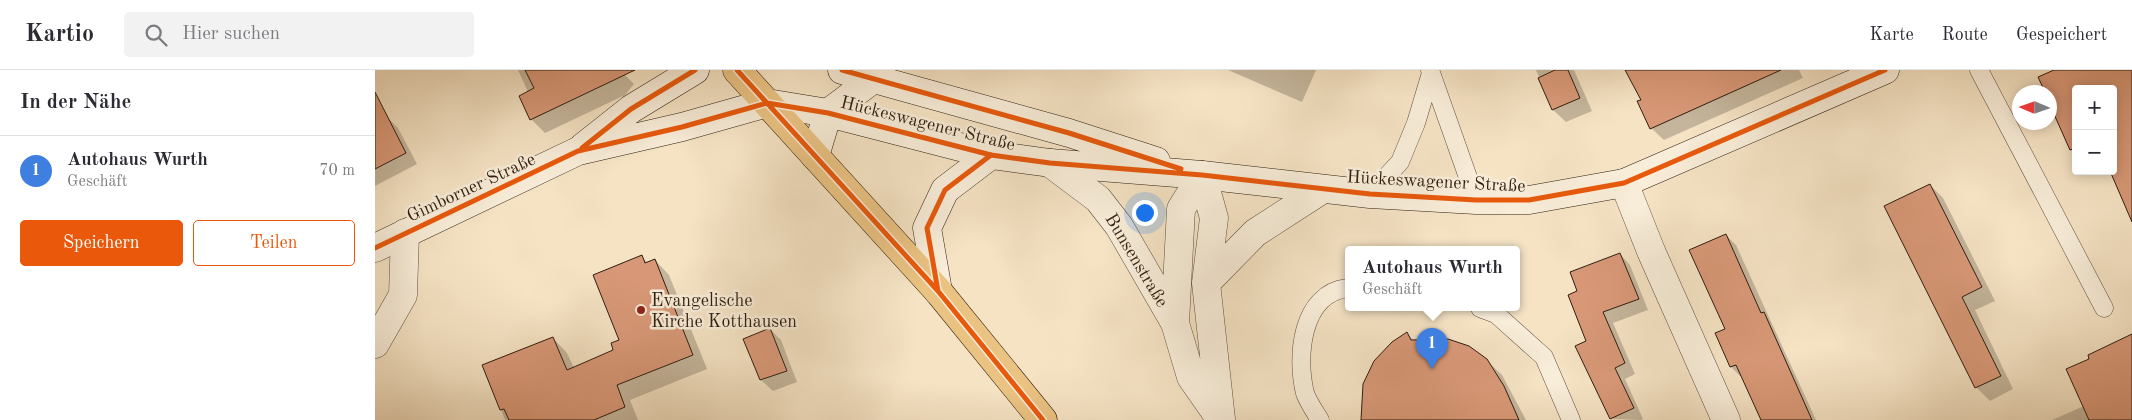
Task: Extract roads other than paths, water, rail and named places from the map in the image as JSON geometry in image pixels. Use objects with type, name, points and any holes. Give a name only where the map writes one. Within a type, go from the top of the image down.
[{"type":"main road","points":[[737,70],[938,291],[1043,420]]},
{"type":"street","name":"Gimborner Straße","points":[[578,151],[631,109],[695,70]]},
{"type":"street","name":"Hückeswagener Straße","points":[[842,70],[872,80],[1069,133],[1202,175]]},
{"type":"street","name":"Hückeswagener Straße","points":[[767,103],[828,113],[991,155],[1050,163],[1202,175],[1370,194],[1476,200],[1529,200],[1624,183],[1885,70]]},
{"type":"street","name":"Hückeswagener Straße","points":[[815,156],[828,113],[872,80]]},
{"type":"street","name":"Gimborner Straße","points":[[375,248],[578,151],[682,127],[767,103]]},
{"type":"street","points":[[938,291],[927,228],[945,190],[991,155]]},
{"type":"street","name":"Bunsenstraße","points":[[1050,163],[1098,198],[1119,226],[1175,323],[1191,377],[1221,420]]},
{"type":"street","name":"Bunsenstraße","points":[[1202,175],[1214,218],[1206,283],[1221,420]]},
{"type":"street","name":"Bunsenstraße","points":[[1175,323],[1181,209],[1202,175]]},
{"type":"street","points":[[1624,183],[1651,251],[1726,420]]},
{"type":"street","points":[[1206,283],[1255,233],[1323,189]]},
{"type":"street","points":[[375,344],[403,295],[405,233]]},
{"type":"lane","points":[[1979,70],[2105,308]]},
{"type":"lane","points":[[1370,194],[1400,162],[1416,123],[1430,72]]},
{"type":"lane","points":[[1430,72],[1476,200]]},
{"type":"lane","points":[[1320,420],[1305,394],[1301,355],[1307,323],[1321,300],[1339,289],[1345,288]]},
{"type":"lane","points":[[1488,311],[1496,314],[1544,357],[1571,420]]},
{"type":"place","name":"Evangelische Kirche Kotthausen","points":[[641,310]]},
{"type":"place","name":"Autohaus Wurth","points":[[1432,369]]}]
